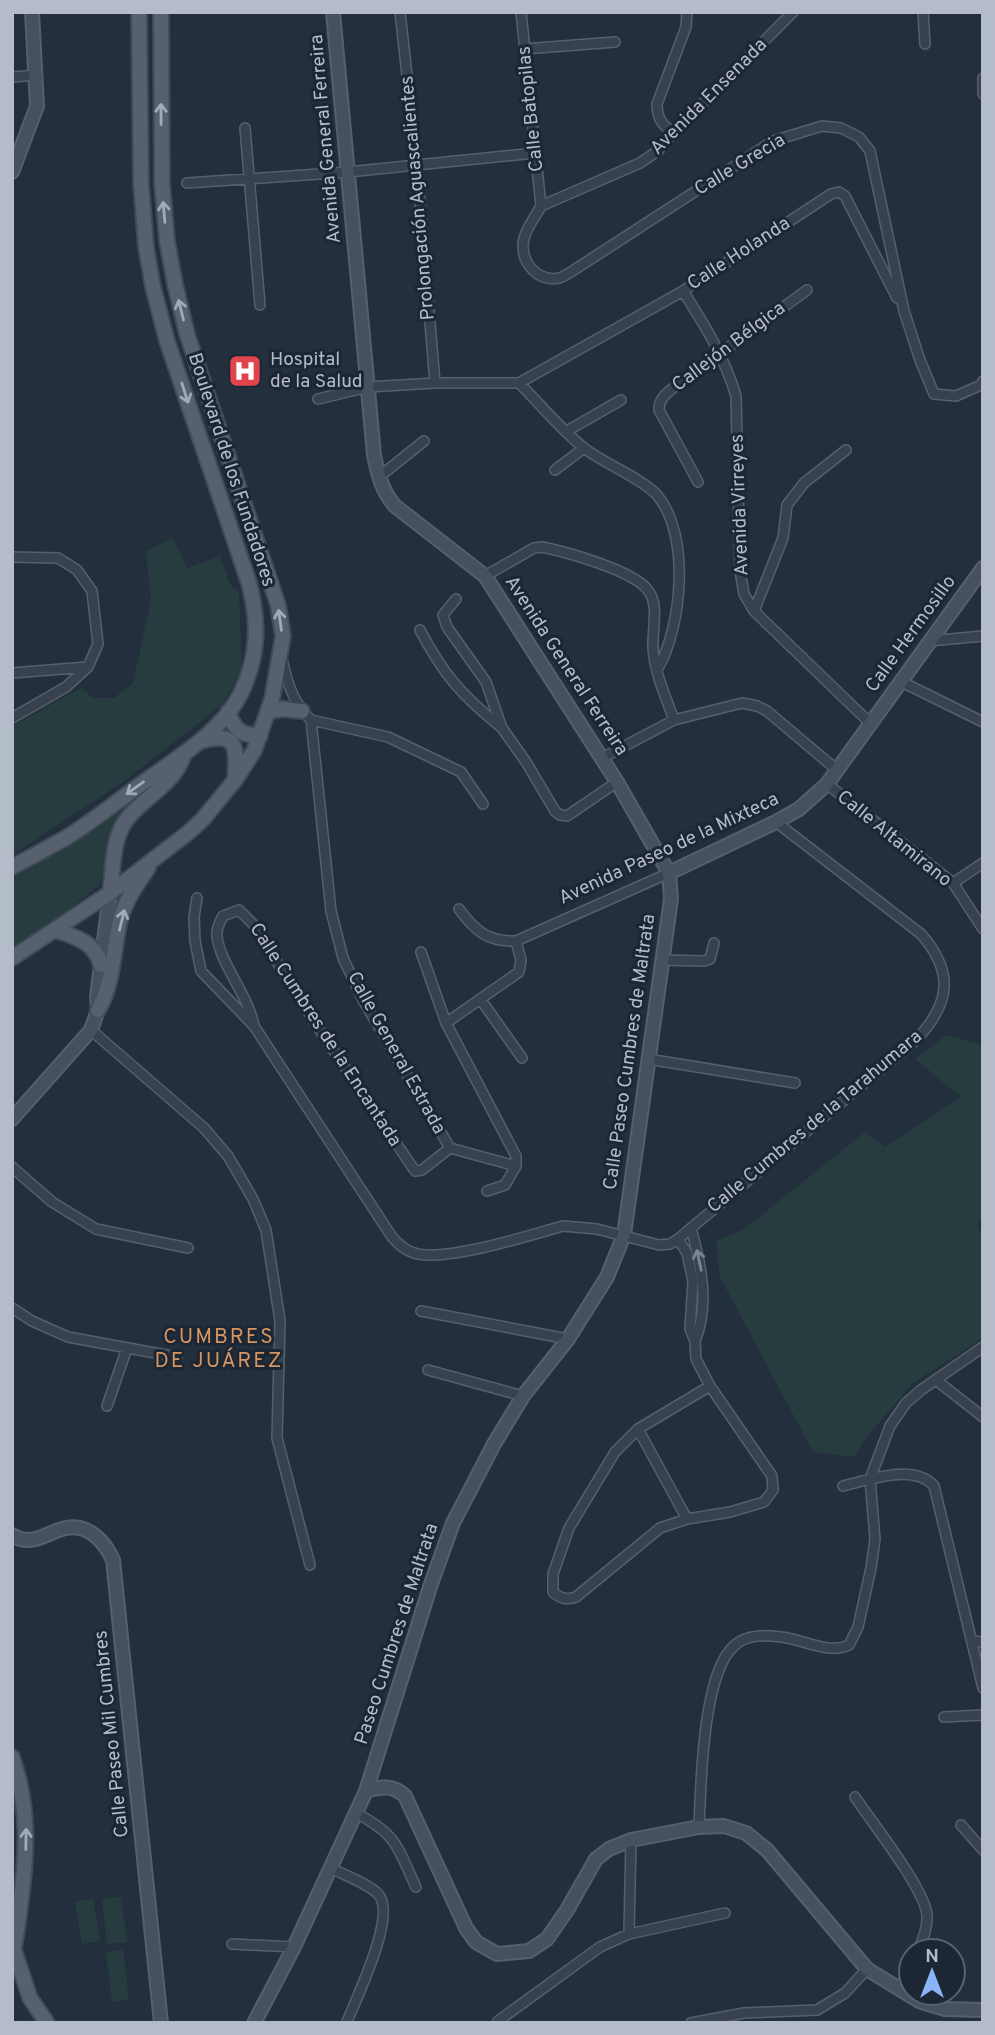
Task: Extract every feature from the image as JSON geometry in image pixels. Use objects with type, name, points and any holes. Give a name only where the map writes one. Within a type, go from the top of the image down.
[{"type":"main road","name":"Boulevard de los Fundadores","points":[[12,867],[70,835],[197,742],[228,712],[240,696],[254,660],[258,634],[249,583],[167,341],[153,286],[146,247],[141,184],[139,12]]},
{"type":"main road","name":"Boulevard de los Fundadores","points":[[12,958],[110,893],[203,819],[235,780],[254,751],[269,711],[281,655],[283,636],[276,596],[187,334],[167,241],[162,183],[161,12]]},
{"type":"main road","points":[[141,184],[162,183]]},
{"type":"main road","points":[[269,711],[283,709],[306,716]]},
{"type":"main road","points":[[228,712],[237,731],[260,736]]},
{"type":"main road","points":[[197,742],[217,737],[230,740],[236,751],[235,780]]},
{"type":"main road","points":[[110,893],[116,844],[122,828],[128,818],[166,783],[180,766],[185,753]]},
{"type":"main road","points":[[98,1010],[103,1002],[112,967],[121,919],[130,896],[159,853]]},
{"type":"main road","points":[[55,930],[79,938],[92,947],[99,956],[101,965]]},
{"type":"main road","points":[[12,1757],[19,1776],[26,1816],[26,1854],[13,1953],[30,1998],[47,2023]]},
{"type":"street","points":[[12,172],[37,106],[32,12]]},
{"type":"street","name":"Avenida General Ferreira","points":[[333,12],[374,455],[386,495],[395,506],[485,576],[617,782],[669,873]]},
{"type":"street","name":"Prolongación Aguascalientes","points":[[400,12],[417,165],[435,383]]},
{"type":"street","name":"Calle Batopilas","points":[[521,12],[541,206]]},
{"type":"street","points":[[673,133],[657,115],[657,104],[686,27],[687,12]]},
{"type":"street","name":"Avenida Ensenada","points":[[541,206],[640,163],[659,150],[793,12]]},
{"type":"street","points":[[923,12],[925,44]]},
{"type":"street","points":[[524,49],[615,42]]},
{"type":"street","points":[[12,77],[37,75]]},
{"type":"street","points":[[983,78],[983,94]]},
{"type":"street","name":"Calle Grecia","points":[[541,206],[525,236],[525,262],[532,271],[559,278],[774,141],[822,126],[841,128],[859,136],[870,151],[904,311]]},
{"type":"street","points":[[245,128],[260,304]]},
{"type":"street","points":[[187,183],[348,172],[535,153]]},
{"type":"street","name":"Calle Holanda","points":[[519,383],[683,291],[831,194],[839,192],[845,196],[904,311]]},
{"type":"street","name":"Callejón Bélgica","points":[[698,482],[658,404],[663,396],[807,290]]},
{"type":"street","name":"Avenida Virreyes","points":[[683,291],[707,327],[736,396],[740,571],[744,594],[754,611],[870,723]]},
{"type":"street","points":[[904,311],[934,394],[956,396],[981,385],[983,381]]},
{"type":"street","points":[[318,399],[368,387],[435,383],[519,383],[584,448],[655,493],[666,509],[676,540],[679,597],[665,656],[657,670]]},
{"type":"street","points":[[567,431],[621,400]]},
{"type":"street","points":[[379,477],[424,441]]},
{"type":"street","points":[[555,470],[584,448]]},
{"type":"street","points":[[754,611],[783,538],[787,505],[804,483],[846,450]]},
{"type":"street","points":[[485,576],[534,548],[542,547],[622,572],[647,588],[654,606],[653,649],[657,670],[674,720]]},
{"type":"street","points":[[12,557],[58,558],[77,569],[92,591],[98,644],[88,667],[66,687],[12,718]]},
{"type":"street","name":"Calle Hermosillo","points":[[870,723],[983,568]]},
{"type":"street","points":[[456,599],[443,615],[447,626],[486,682],[502,727],[555,811],[560,816],[567,816],[617,782]]},
{"type":"street","points":[[420,631],[438,664],[454,684],[474,705],[502,727]]},
{"type":"street","points":[[929,641],[983,636]]},
{"type":"street","name":"Calle General Estrada","points":[[281,655],[287,680],[306,716],[331,911],[344,958],[363,1000],[450,1148],[517,1164]]},
{"type":"street","points":[[12,673],[88,667]]},
{"type":"street","points":[[900,681],[983,722]]},
{"type":"street","name":"Calle Altamirano","points":[[602,758],[674,720],[742,703],[757,706],[837,770]]},
{"type":"street","points":[[306,716],[388,737],[461,772],[483,803]]},
{"type":"street","name":"Avenida Paseo de la Mixteca","points":[[516,941],[669,873],[799,809],[827,784],[870,723]]},
{"type":"street","name":"Calle Altamirano","points":[[827,784],[953,883],[983,929]]},
{"type":"street","name":"Calle Cumbres de la Tarahumara","points":[[678,1239],[916,1040],[933,1022],[942,1000],[944,970],[931,946],[900,917],[776,822]]},
{"type":"street","points":[[953,883],[983,863]]},
{"type":"street","name":"Calle Paseo Cumbres de Maltrata","points":[[624,1235],[671,899],[669,873]]},
{"type":"street","points":[[12,1119],[91,1030],[98,1010],[97,997],[110,893]]},
{"type":"street","name":"Calle Cumbres de la Encantada","points":[[197,898],[194,917],[195,941],[201,971],[254,1026],[401,1247],[415,1254],[452,1254],[563,1226],[579,1226],[624,1235]]},
{"type":"street","points":[[446,1023],[519,972],[522,960],[516,941],[499,942],[489,939],[458,909]]},
{"type":"street","name":"Calle Cumbres de la Encantada","points":[[254,1026],[250,1008],[220,949],[216,935],[223,916],[239,910],[253,924],[323,1035],[415,1171],[422,1170],[450,1148]]},
{"type":"street","points":[[662,960],[704,961],[709,958],[713,943]]},
{"type":"street","points":[[421,952],[446,1023],[517,1164],[505,1185],[486,1191]]},
{"type":"street","points":[[481,1000],[522,1058]]},
{"type":"street","points":[[91,1030],[204,1128],[235,1167],[266,1230],[280,1321],[280,1457],[310,1565]]},
{"type":"street","points":[[648,1059],[795,1083]]},
{"type":"street","points":[[12,1167],[52,1202],[96,1229],[188,1248]]},
{"type":"street","points":[[691,1228],[703,1279],[701,1327],[695,1341]]},
{"type":"street","points":[[624,1235],[659,1245],[670,1244],[678,1239],[687,1253],[693,1281],[690,1329],[695,1341],[696,1359],[709,1387],[772,1476],[773,1490],[764,1502],[730,1512],[687,1518],[660,1528],[576,1597],[567,1600],[553,1592],[553,1574],[569,1528],[615,1452],[638,1429],[709,1387]]},
{"type":"street","name":"Paseo Cumbres de Maltrata","points":[[254,2023],[294,1947],[366,1791],[453,1523],[494,1444],[523,1396],[568,1339],[607,1276],[624,1235]]},
{"type":"street","points":[[12,1308],[68,1338],[177,1357]]},
{"type":"street","points":[[421,1311],[568,1339]]},
{"type":"street","points":[[699,1827],[702,1760],[710,1703],[716,1676],[729,1651],[735,1644],[754,1636],[785,1637],[834,1649],[842,1649],[853,1639],[871,1568],[875,1539],[870,1479],[890,1426],[906,1403],[983,1346]]},
{"type":"street","points":[[107,1406],[127,1348]]},
{"type":"street","points":[[428,1370],[523,1396]]},
{"type":"street","points":[[936,1380],[983,1417]]},
{"type":"street","points":[[638,1429],[687,1518]]},
{"type":"street","points":[[844,1486],[870,1479],[904,1475],[923,1478],[934,1486],[983,1688]]},
{"type":"street","name":"Calle Paseo Mil Cumbres","points":[[12,1535],[31,1541],[67,1528],[84,1529],[96,1535],[108,1548],[113,1560],[161,2023]]},
{"type":"street","points":[[972,1641],[983,1642]]},
{"type":"street","points":[[944,1717],[983,1715]]},
{"type":"street","points":[[366,1791],[382,1786],[398,1789],[405,1797],[466,1928],[476,1942],[497,1954],[529,1951],[547,1939],[596,1859],[609,1849],[631,1840],[699,1827],[724,1826],[746,1833],[767,1850],[867,1969],[897,1989]]},
{"type":"street","points":[[855,1797],[912,1880],[921,1898],[927,1914],[923,1937]]},
{"type":"street","points":[[356,1813],[379,1825],[392,1837],[416,1887]]},
{"type":"street","points":[[961,1825],[983,1850]]},
{"type":"street","points":[[629,1934],[631,1840]]},
{"type":"street","points":[[331,1868],[378,1894],[383,1902],[382,1933],[347,2022]]},
{"type":"street","points":[[498,2021],[600,1947],[629,1934],[725,1913]]},
{"type":"street","points":[[232,1944],[294,1947]]},
{"type":"street","points":[[691,2023],[744,2013],[817,2010],[845,1993],[867,1969]]},
{"type":"street","points":[[938,2007],[983,2010]]},
{"type":"green space","points":[[173,538],[187,568],[220,556],[230,584],[239,592],[242,670],[223,704],[123,782],[12,855],[12,726],[81,688],[93,698],[114,698],[133,683],[151,601],[146,551]]},
{"type":"green space","points":[[163,778],[128,818],[118,819],[106,849],[106,871],[98,886],[56,921],[12,952],[12,875]]},
{"type":"green space","points":[[946,1035],[983,1045],[983,1220],[977,1223],[983,1240],[983,1338],[912,1384],[865,1439],[854,1457],[813,1452],[720,1277],[716,1241],[743,1230],[865,1132],[885,1147],[961,1097],[915,1059]]},
{"type":"green space","points":[[121,1897],[127,1942],[107,1944],[102,1899]]},
{"type":"green space","points":[[93,1899],[100,1941],[82,1944],[75,1902]]},
{"type":"green space","points":[[123,1950],[129,2000],[112,2002],[106,1952]]},
{"type":"place","name":"Hospital de la Salud","points":[[245,371]]},
{"type":"district","name":"CUMBRES DE JUÁREZ","points":[[219,1349]]}]
